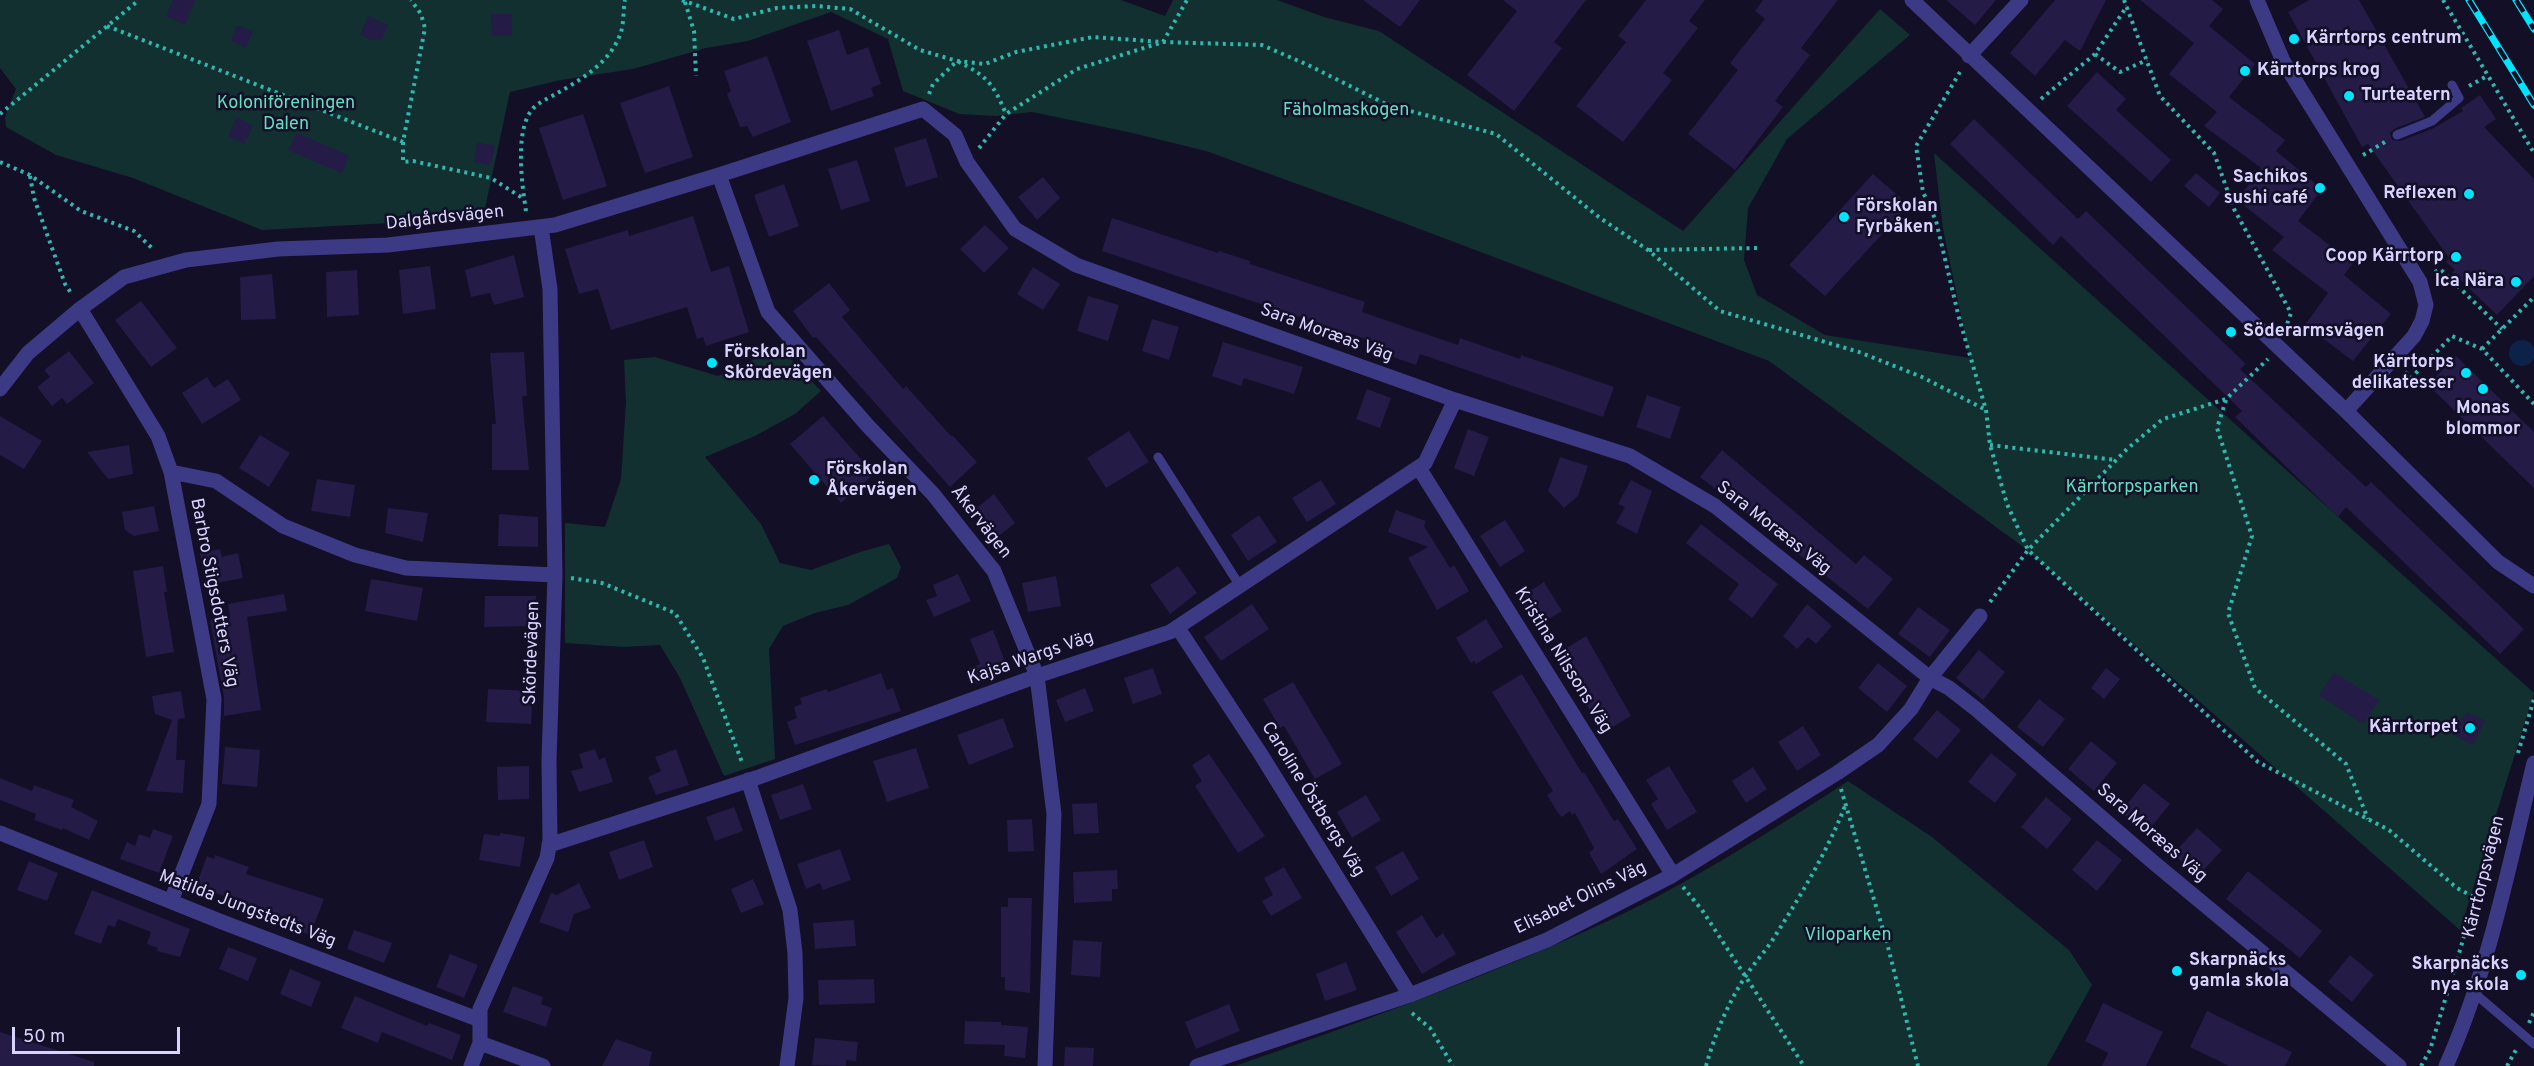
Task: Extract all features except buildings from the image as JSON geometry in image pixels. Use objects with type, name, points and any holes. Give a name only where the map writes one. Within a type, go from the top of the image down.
[{"type":"street","points":[[1912,0],[2346,411],[2498,562],[2534,586]]},
{"type":"street","points":[[1969,56],[2020,0]]},
{"type":"street","points":[[2257,0],[2283,61],[2420,282],[2426,305],[2422,321],[2414,336],[2346,411]]},
{"type":"street","name":"Sara Moræas Väg","points":[[923,109],[954,135],[967,162],[1015,229],[1076,265],[1455,400],[1630,456],[1715,506],[1930,678],[1949,688],[1976,709],[2152,862],[2398,1066]]},
{"type":"street","name":"Dalgårdsvägen","points":[[0,389],[28,353],[80,309],[124,277],[186,260],[278,249],[388,245],[555,225],[923,109]]},
{"type":"street","name":"Åkervägen","points":[[719,175],[768,312],[868,426],[933,494],[994,571],[1037,676],[1054,814],[1045,1066]]},
{"type":"street","name":"Skördevägen","points":[[471,1066],[480,1043],[480,1009],[547,858],[549,844],[549,760],[555,575],[550,289],[535,228]]},
{"type":"street","name":"Barbro Stigsdotters Väg","points":[[80,309],[158,436],[171,472],[214,699],[209,804],[171,901]]},
{"type":"street","name":"Kajsa Wargs Väg","points":[[549,844],[748,780],[1037,676],[1170,632],[1425,464],[1455,400]]},
{"type":"street","name":"Kristina Nilssons Väg","points":[[1419,468],[1673,875]]},
{"type":"street","points":[[171,472],[216,481],[283,526],[355,555],[406,568],[555,575]]},
{"type":"street","name":"Elisabet Olins Väg","points":[[1197,1066],[1404,997],[1547,940],[1673,875],[1878,745],[1911,709],[1930,678],[1980,616]]},
{"type":"street","name":"Caroline Östbergs Väg","points":[[1178,628],[1260,753],[1404,997]]},
{"type":"street","name":"Kärrtorpsvägen","points":[[2446,1066],[2461,1033],[2499,909],[2534,763]]},
{"type":"street","points":[[748,780],[790,910],[795,953],[796,998],[788,1066]]},
{"type":"street","name":"Matilda Jungstedts Väg","points":[[0,833],[480,1020]]},
{"type":"street","points":[[480,1043],[543,1066]]},
{"type":"lane","points":[[2397,135],[2432,121],[2459,98],[2452,86]]},
{"type":"lane","points":[[1158,458],[1240,586]]},
{"type":"lane","points":[[2473,992],[2534,1044]]},
{"type":"path","points":[[0,114],[139,0]]},
{"type":"path","points":[[411,0],[421,14],[425,28],[403,142],[403,162],[413,161],[491,178],[525,199]]},
{"type":"path","points":[[535,228],[522,183],[523,132],[528,114],[535,105],[569,87],[606,60],[621,32],[625,0]]},
{"type":"path","points":[[967,162],[1006,114],[1077,69],[1163,42],[1187,0]]},
{"type":"path","points":[[1980,616],[2028,550],[2116,460],[2163,419],[2226,399],[2278,349],[2291,313],[2234,209],[2214,153],[2160,96],[2124,0]]},
{"type":"path","points":[[2443,0],[2534,153]]},
{"type":"path","points":[[684,1],[734,19],[777,8],[816,6],[850,9],[920,50],[957,61],[984,64],[1016,52],[1093,37],[1262,45],[1388,105],[1496,134],[1600,218],[1648,250],[1720,311],[1859,352],[1922,377],[1986,410]]},
{"type":"path","points":[[684,1],[694,31],[696,76]]},
{"type":"path","points":[[2027,110],[2095,54],[2128,6]]},
{"type":"path","points":[[107,26],[403,142]]},
{"type":"path","points":[[2095,54],[2120,72],[2148,60]]},
{"type":"path","points":[[1969,56],[1916,146],[1923,192],[1936,221],[1959,318],[1986,410],[1990,445],[2007,504],[2028,550],[2258,762],[2389,830],[2457,888],[2499,909]]},
{"type":"path","points":[[923,109],[933,84],[957,61]]},
{"type":"path","points":[[957,61],[978,72],[996,89],[1006,114]]},
{"type":"path","points":[[2347,164],[2397,135]]},
{"type":"path","points":[[0,162],[30,175],[81,211],[134,231],[170,264]]},
{"type":"path","points":[[30,175],[34,198],[65,284],[80,309]]},
{"type":"path","points":[[1648,250],[1757,248]]},
{"type":"path","points":[[2440,269],[2502,329]]},
{"type":"path","points":[[2482,349],[2534,297]]},
{"type":"path","points":[[2412,378],[2451,336],[2482,349],[2534,404]]},
{"type":"path","points":[[2226,399],[2217,428],[2252,536],[2228,613],[2254,688],[2346,765],[2368,820]]},
{"type":"path","points":[[1990,445],[2116,460]]},
{"type":"path","points":[[555,575],[602,583],[675,613],[703,658],[748,780]]},
{"type":"path","points":[[2518,755],[2534,699]]},
{"type":"path","points":[[1837,773],[1887,943],[1918,1066]]},
{"type":"path","points":[[1706,1066],[1714,1038],[1731,1000],[1746,975],[1774,938],[1810,877],[1836,830],[1845,805]]},
{"type":"path","points":[[2421,1066],[2430,1050],[2499,822]]},
{"type":"path","points":[[1673,875],[1702,910],[1804,1066]]},
{"type":"path","points":[[1404,997],[1430,1028],[1454,1066]]},
{"type":"green space","points":[[0,0],[1121,0],[1165,16],[1173,0],[1277,0],[1324,17],[1379,31],[1683,231],[1880,9],[1910,35],[1787,139],[1748,208],[1744,260],[1757,295],[1825,335],[1970,358],[1943,229],[1934,153],[2534,693],[2460,930],[2022,546],[1769,361],[1206,151],[1032,112],[996,116],[959,114],[903,91],[888,39],[831,12],[748,41],[706,48],[633,69],[561,80],[510,92],[484,213],[445,220],[262,230],[133,178],[56,155],[6,127],[5,117],[16,89],[0,68]]},
{"type":"green space","points":[[777,344],[821,391],[795,414],[755,436],[705,457],[761,524],[780,563],[811,570],[889,544],[901,567],[897,578],[848,605],[815,613],[783,626],[769,649],[775,759],[724,776],[680,678],[660,645],[624,647],[565,643],[565,523],[605,527],[621,479],[626,402],[624,360],[655,357],[718,376],[745,365]]},
{"type":"green space","name":"Viloparken","points":[[1848,781],[1932,837],[2069,950],[2092,985],[2047,1066],[1235,1066],[1470,980],[1608,921],[1701,873]]},
{"type":"water","points":[[2522,340],[2531,344],[2535,353],[2531,362],[2522,366],[2513,362],[2509,353],[2513,344]]},
{"type":"railway","points":[[2469,0],[2534,105]]},
{"type":"railway","points":[[2516,0],[2534,29]]},
{"type":"place","name":"Kärrtorps centrum","points":[[2294,39]]},
{"type":"place","name":"Kärrtorps krog","points":[[2245,71]]},
{"type":"place","name":"Turteatern","points":[[2349,96]]},
{"type":"place","name":"Sachikos sushi café","points":[[2320,188]]},
{"type":"place","name":"Reflexen","points":[[2469,194]]},
{"type":"place","name":"Förskolan Fyrbåken","points":[[1844,217]]},
{"type":"place","name":"Coop Kärrtorp","points":[[2456,257]]},
{"type":"place","name":"Ica Nära","points":[[2516,282]]},
{"type":"place","name":"Söderarmsvägen","points":[[2231,332]]},
{"type":"place","name":"Förskolan Skördevägen","points":[[712,363]]},
{"type":"place","name":"Kärrtorps delikatesser","points":[[2466,373]]},
{"type":"place","name":"Monas blommor","points":[[2483,389]]},
{"type":"place","name":"Förskolan Åkervägen","points":[[814,480]]},
{"type":"place","name":"Kärrtorpet","points":[[2470,728]]},
{"type":"place","name":"Skarpnäcks gamla skola","points":[[2177,971]]},
{"type":"place","name":"Skarpnäcks nya skola","points":[[2521,975]]},
{"type":"park label","name":"Fäholmaskogen","points":[[1346,111]]},
{"type":"park label","name":"Koloniföreningen Dalen","points":[[286,114]]},
{"type":"park label","name":"Kärrtorpsparken","points":[[2132,488]]}]
